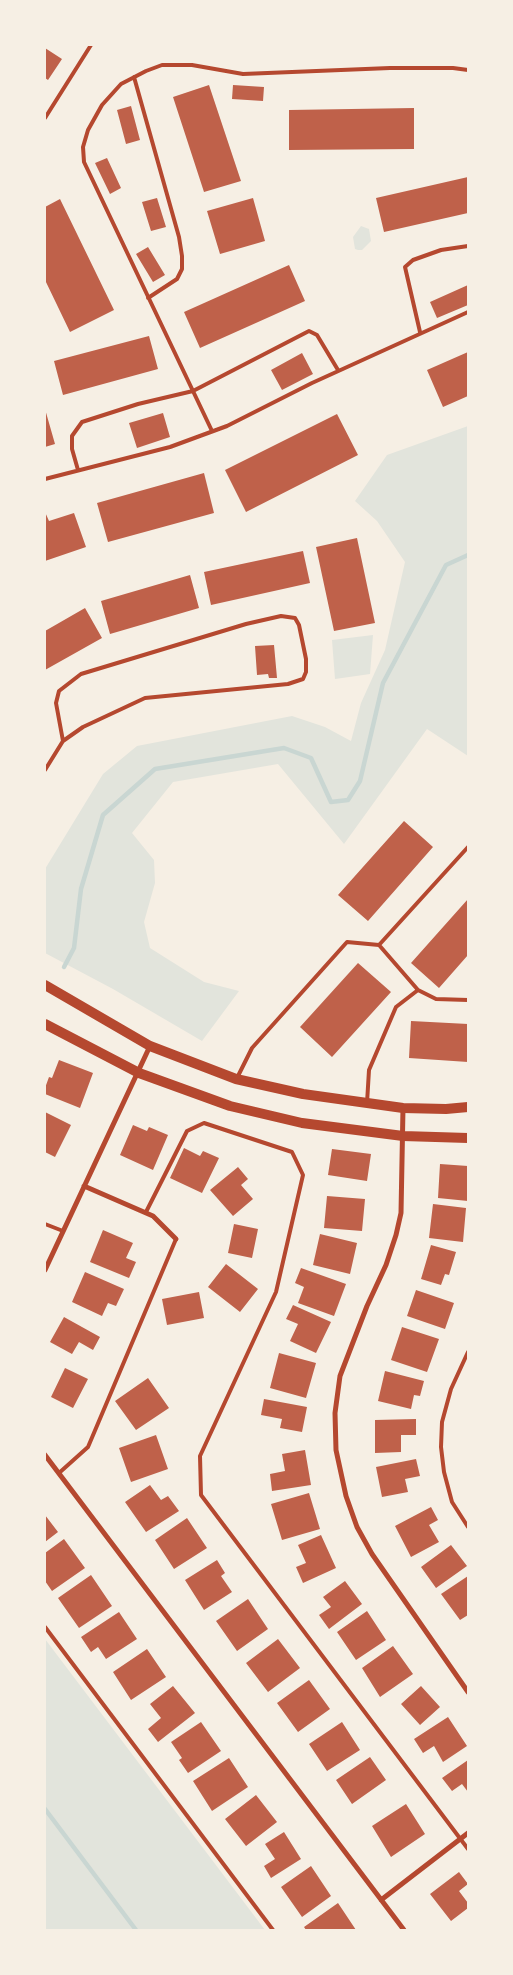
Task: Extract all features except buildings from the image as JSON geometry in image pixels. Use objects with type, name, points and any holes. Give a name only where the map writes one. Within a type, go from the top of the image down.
[{"type":"main road","points":[[45,985],[150,1046],[236,1079],[303,1094],[403,1108],[446,1109],[468,1107]]},
{"type":"main road","points":[[45,1024],[139,1073],[230,1106],[302,1123],[403,1136],[468,1138]]},
{"type":"street","points":[[45,1270],[150,1046]]},
{"type":"street","points":[[403,1108],[401,1212],[386,1265],[367,1306],[340,1376],[335,1412],[336,1450],[346,1496],[357,1527],[372,1554],[468,1692]]},
{"type":"street","points":[[84,1186],[146,1212],[161,1222],[176,1239]]},
{"type":"street","points":[[45,1455],[404,1930]]},
{"type":"street","points":[[381,1900],[468,1833]]},
{"type":"lane","points":[[45,118],[91,45]]},
{"type":"lane","points":[[212,431],[84,162],[83,147],[88,130],[102,105],[121,84],[162,65],[192,65],[243,74],[390,68],[453,68],[468,70]]},
{"type":"lane","points":[[134,77],[179,237],[182,256],[182,269],[176,279],[148,298]]},
{"type":"lane","points":[[420,332],[406,267],[412,260],[441,250],[468,246]]},
{"type":"lane","points":[[45,480],[170,447],[212,431],[245,417],[338,370],[468,312]]},
{"type":"lane","points":[[78,470],[72,449],[72,436],[82,422],[138,404],[193,391],[309,331],[317,335],[338,370]]},
{"type":"lane","points":[[45,770],[63,741],[83,727],[145,698],[288,684],[303,679],[306,672],[306,659],[299,624],[295,618],[282,616],[246,624],[81,674],[59,691],[56,703],[63,741]]},
{"type":"lane","points":[[380,945],[468,848]]},
{"type":"lane","points":[[236,1079],[252,1048],[347,942],[380,945],[418,990],[436,999],[468,1000]]},
{"type":"lane","points":[[366,1103],[369,1070],[396,1007],[418,990]]},
{"type":"lane","points":[[146,1212],[186,1131],[204,1123],[292,1152],[303,1175],[276,1292],[200,1456],[201,1495],[468,1849]]},
{"type":"lane","points":[[45,1224],[63,1231]]},
{"type":"lane","points":[[59,1473],[88,1447],[176,1239]]},
{"type":"lane","points":[[468,1352],[451,1389],[442,1422],[441,1448],[444,1472],[452,1502],[468,1527]]},
{"type":"lane","points":[[45,1627],[273,1930]]},
{"type":"shaded area","points":[[361,226],[369,229],[371,241],[362,250],[358,250],[355,249],[353,237]]},
{"type":"shaded area","points":[[468,426],[468,756],[427,729],[344,844],[278,764],[173,782],[132,833],[154,860],[155,883],[144,922],[150,948],[204,982],[239,991],[202,1041],[113,989],[45,953],[45,869],[103,774],[137,746],[292,716],[325,727],[351,741],[361,703],[385,650],[405,562],[377,521],[355,501],[387,455]]},
{"type":"shaded area","points":[[373,635],[370,674],[335,679],[332,640]]},
{"type":"shaded area","points":[[45,1639],[265,1930],[45,1930]]},
{"type":"waterway","points":[[64,967],[74,948],[81,889],[103,815],[155,769],[284,748],[311,758],[331,802],[348,800],[360,781],[383,683],[446,565],[468,555]]},
{"type":"waterway","points":[[45,1809],[136,1930]]}]
